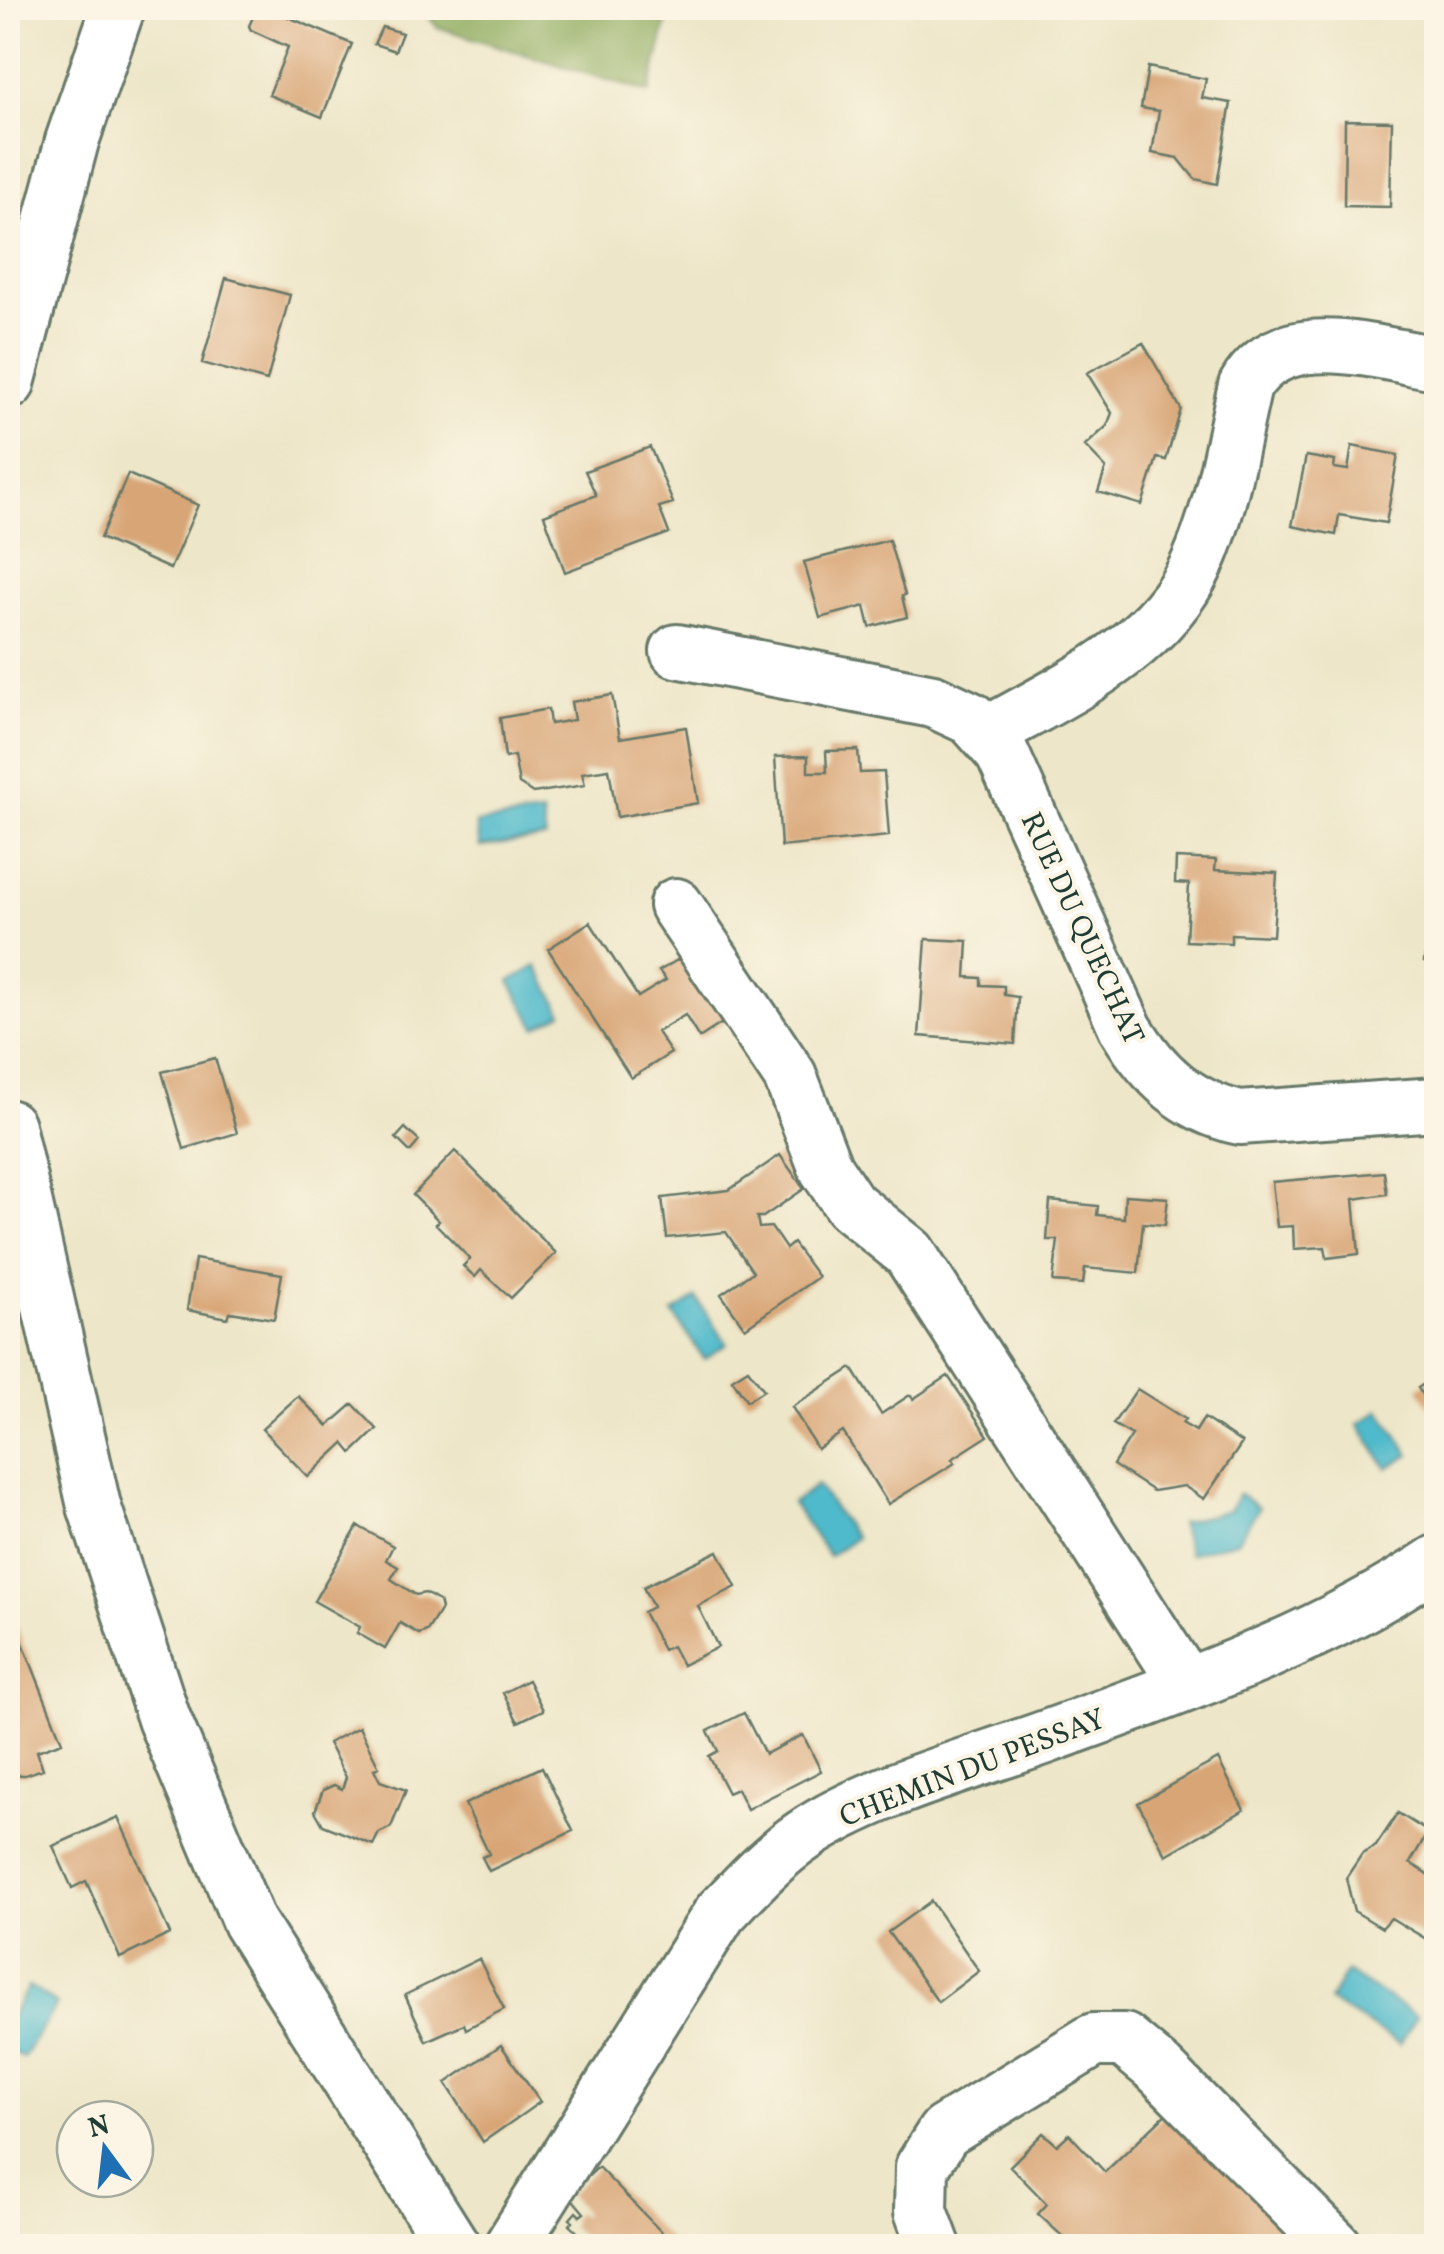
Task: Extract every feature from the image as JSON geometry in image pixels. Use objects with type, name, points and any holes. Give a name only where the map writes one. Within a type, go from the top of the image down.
[{"type":"street","points":[[8,383],[72,140],[118,8]]},
{"type":"street","points":[[986,734],[1108,663],[1146,633],[1171,606],[1196,565],[1214,520],[1246,386],[1255,369],[1275,355],[1299,347],[1331,347],[1436,362]]},
{"type":"street","name":"RUE DU QUECHAT","points":[[677,650],[933,701],[972,719],[1002,753],[1126,1029],[1142,1055],[1178,1093],[1199,1105],[1240,1118],[1436,1104]]},
{"type":"street","points":[[676,905],[790,1076],[826,1169],[850,1205],[908,1252],[1186,1684]]},
{"type":"street","points":[[8,1126],[94,1506],[164,1719],[249,1922],[453,2246]]},
{"type":"street","name":"CHEMIN DU PESSAY","points":[[511,2246],[720,1913],[760,1871],[804,1835],[874,1800],[1301,1639],[1392,1592],[1430,1582]]},
{"type":"street","points":[[934,2246],[921,2212],[922,2167],[944,2132],[1094,2040],[1124,2040],[1160,2070],[1335,2246]]},
{"type":"green space","points":[[422,8],[670,8],[649,93],[437,27]]},
{"type":"water","points":[[542,814],[546,838],[480,847],[476,823]]},
{"type":"water","points":[[537,966],[563,1013],[536,1027],[510,981]]},
{"type":"water","points":[[696,1298],[727,1344],[704,1359],[673,1313]]},
{"type":"water","points":[[1380,1410],[1410,1454],[1387,1468],[1359,1424]]},
{"type":"water","points":[[817,1485],[855,1538],[829,1556],[792,1503]]},
{"type":"water","points":[[1239,1494],[1259,1508],[1237,1541],[1189,1554],[1180,1523],[1229,1510]]},
{"type":"water","points":[[1346,1972],[1417,2016],[1400,2044],[1329,2001]]},
{"type":"water","points":[[29,1986],[57,2004],[23,2058],[8,2049],[8,2020]]},
{"type":"building","points":[[257,8],[267,8],[352,44],[322,117],[269,95],[288,47],[251,30]]},
{"type":"building","points":[[382,27],[402,33],[395,51],[374,44]]},
{"type":"building","points":[[1148,67],[1206,79],[1202,98],[1231,103],[1217,184],[1195,179],[1178,158],[1152,153],[1159,111],[1141,108]]},
{"type":"building","points":[[1345,120],[1392,121],[1390,207],[1344,206]]},
{"type":"building","points":[[226,278],[290,295],[267,381],[202,363]]},
{"type":"building","points":[[1143,343],[1181,409],[1166,460],[1157,458],[1142,505],[1098,492],[1106,468],[1085,446],[1107,426],[1112,413],[1087,373]]},
{"type":"building","points":[[1352,446],[1398,455],[1386,523],[1339,515],[1336,535],[1292,526],[1306,456],[1335,461],[1334,468],[1348,470]]},
{"type":"building","points":[[650,447],[673,503],[659,507],[669,533],[565,572],[544,515],[596,495],[585,471]]},
{"type":"building","points":[[128,474],[198,505],[170,569],[100,538]]},
{"type":"building","points":[[889,540],[905,595],[902,596],[907,617],[870,627],[865,606],[820,618],[804,562]]},
{"type":"building","points":[[612,695],[620,738],[686,727],[698,803],[617,817],[609,769],[582,773],[585,785],[533,793],[519,784],[514,756],[505,758],[500,718],[548,709],[550,724],[574,720],[571,702]]},
{"type":"building","points":[[858,750],[860,773],[884,772],[889,836],[781,847],[775,757],[808,756],[808,772],[827,772],[826,751]]},
{"type":"building","points":[[1176,858],[1216,860],[1215,870],[1277,873],[1273,936],[1231,934],[1231,943],[1186,941],[1189,884],[1175,883]]},
{"type":"building","points":[[1436,899],[1436,965],[1424,962]]},
{"type":"building","points":[[590,922],[638,997],[666,980],[659,971],[694,950],[736,1014],[699,1038],[685,1015],[657,1032],[671,1053],[631,1078],[548,949]]},
{"type":"building","points":[[926,939],[968,941],[966,977],[981,978],[981,985],[1004,986],[1004,995],[1018,997],[1015,1044],[919,1036]]},
{"type":"building","points":[[215,1058],[237,1133],[184,1149],[162,1072]]},
{"type":"building","points":[[405,1128],[419,1141],[410,1152],[396,1138]]},
{"type":"building","points":[[455,1151],[556,1253],[511,1298],[481,1270],[475,1277],[463,1266],[470,1259],[413,1195]]},
{"type":"building","points":[[780,1155],[804,1189],[763,1217],[757,1217],[759,1228],[771,1227],[786,1249],[793,1243],[818,1277],[745,1328],[721,1294],[753,1272],[726,1232],[667,1238],[662,1198],[729,1190]]},
{"type":"building","points":[[1384,1172],[1387,1194],[1354,1199],[1359,1254],[1327,1258],[1325,1247],[1294,1249],[1293,1226],[1277,1227],[1272,1182]]},
{"type":"building","points":[[1125,1195],[1168,1198],[1165,1225],[1143,1223],[1138,1273],[1085,1268],[1083,1284],[1053,1282],[1058,1240],[1047,1240],[1050,1201],[1098,1206],[1097,1215],[1124,1218]]},
{"type":"building","points":[[195,1259],[282,1274],[274,1319],[230,1312],[228,1318],[187,1310]]},
{"type":"building","points":[[852,1368],[881,1414],[948,1376],[988,1436],[952,1459],[955,1463],[888,1504],[843,1432],[817,1449],[792,1407]]},
{"type":"building","points":[[748,1369],[764,1390],[747,1401],[732,1379]]},
{"type":"building","points":[[1436,1376],[1436,1418],[1418,1388]]},
{"type":"building","points":[[1137,1389],[1185,1419],[1182,1423],[1196,1431],[1204,1418],[1242,1443],[1204,1499],[1184,1486],[1153,1491],[1113,1465],[1132,1435],[1113,1424]]},
{"type":"building","points":[[298,1396],[328,1426],[353,1404],[377,1429],[352,1453],[344,1443],[308,1477],[262,1429]]},
{"type":"building","points":[[358,1526],[393,1546],[386,1560],[398,1567],[391,1579],[416,1595],[425,1593],[439,1601],[441,1609],[427,1631],[419,1634],[400,1623],[385,1649],[357,1633],[360,1627],[314,1601]]},
{"type":"building","points":[[718,1551],[736,1587],[698,1606],[718,1647],[682,1665],[672,1646],[663,1650],[643,1612],[653,1607],[643,1587]]},
{"type":"building","points":[[8,1605],[62,1742],[37,1751],[43,1769],[25,1775],[8,1775]]},
{"type":"building","points":[[528,1680],[543,1710],[518,1722],[503,1693]]},
{"type":"building","points":[[744,1713],[765,1754],[803,1735],[821,1771],[747,1809],[737,1789],[728,1793],[709,1756],[718,1751],[708,1731]]},
{"type":"building","points":[[359,1727],[379,1767],[374,1769],[380,1781],[406,1790],[391,1827],[379,1833],[373,1845],[323,1825],[315,1811],[323,1790],[334,1785],[342,1789],[346,1777],[328,1743]]},
{"type":"building","points":[[1218,1759],[1244,1810],[1166,1855],[1138,1803]]},
{"type":"building","points":[[542,1767],[573,1831],[489,1871],[482,1857],[489,1854],[465,1804]]},
{"type":"building","points":[[1398,1813],[1428,1832],[1410,1863],[1430,1875],[1436,1865],[1436,1937],[1428,1940],[1391,1918],[1382,1928],[1354,1911],[1346,1878],[1362,1854],[1376,1846]]},
{"type":"building","points":[[118,1817],[170,1934],[120,1958],[86,1881],[72,1888],[53,1846]]},
{"type":"building","points":[[931,1901],[979,1971],[938,2002],[888,1932]]},
{"type":"building","points":[[479,1959],[504,2009],[466,2029],[464,2024],[426,2041],[405,1995]]},
{"type":"building","points":[[501,2045],[540,2102],[483,2142],[446,2083]]},
{"type":"building","points":[[1173,2107],[1314,2246],[1073,2246],[1038,2214],[1047,2204],[1010,2166],[1043,2133],[1057,2145],[1069,2134],[1105,2172]]},
{"type":"building","points":[[598,2167],[675,2246],[591,2246],[570,2225],[576,2212],[580,2216],[584,2213],[569,2195]]}]
